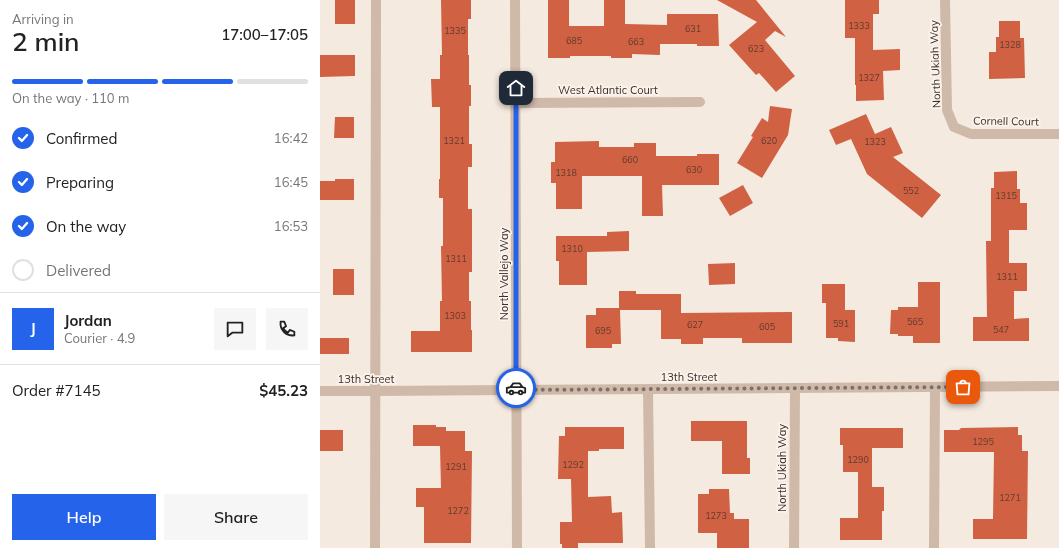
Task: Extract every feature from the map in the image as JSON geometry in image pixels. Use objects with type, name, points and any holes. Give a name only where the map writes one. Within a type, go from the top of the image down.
[{"type":"street","points":[[375,548],[376,0]]},
{"type":"street","name":"North Vallejo Way","points":[[515,0],[516,548]]},
{"type":"street","name":"North Ukiah Way","points":[[945,0],[947,110],[954,127]]},
{"type":"street","name":"West Atlantic Court","points":[[516,103],[700,102]]},
{"type":"street","name":"Cornell Court","points":[[954,127],[971,134],[1059,134]]},
{"type":"street","name":"13th Street","points":[[320,391],[794,389],[1059,386]]},
{"type":"street","points":[[934,548],[935,388]]},
{"type":"street","points":[[648,389],[650,548]]},
{"type":"street","name":"North Ukiah Way","points":[[794,389],[794,548]]},
{"type":"building","points":[[335,0],[355,0],[355,24],[335,24]]},
{"type":"building","points":[[441,0],[471,0],[471,19],[468,19],[468,55],[469,85],[471,85],[471,106],[469,106],[469,144],[472,144],[472,167],[468,167],[468,209],[472,209],[472,272],[469,272],[469,301],[471,301],[472,352],[411,352],[411,331],[440,331],[440,301],[442,301],[441,246],[443,246],[443,198],[439,198],[440,107],[432,107],[431,79],[440,79],[440,55],[442,55]]},
{"type":"building","points":[[548,0],[569,0],[569,26],[604,26],[604,0],[625,0],[625,24],[667,25],[667,14],[718,14],[719,46],[697,46],[697,44],[660,44],[660,55],[632,54],[632,58],[611,58],[611,56],[570,56],[570,58],[548,58]]},
{"type":"building","points":[[717,0],[756,0],[786,37],[775,31],[765,40],[795,76],[776,92],[759,73],[756,75],[729,45],[757,22]]},
{"type":"building","points":[[845,0],[879,0],[879,14],[873,14],[873,50],[900,49],[900,70],[883,71],[884,100],[856,101],[855,38],[845,38]]},
{"type":"building","points":[[999,21],[1020,21],[1020,38],[1024,38],[1025,78],[989,79],[989,52],[996,52],[996,37],[999,37]]},
{"type":"building","points":[[320,55],[355,55],[355,76],[320,77]]},
{"type":"building","points":[[770,106],[792,109],[788,135],[762,178],[737,163],[753,137],[751,136],[762,118],[768,122]]},
{"type":"building","points":[[866,114],[875,134],[891,127],[903,153],[893,157],[941,195],[922,218],[867,174],[851,139],[836,145],[829,130]]},
{"type":"building","points":[[335,117],[354,117],[354,138],[334,138]]},
{"type":"building","points":[[599,141],[599,147],[634,147],[634,143],[656,143],[656,156],[697,156],[697,154],[719,154],[719,185],[662,185],[663,216],[642,216],[642,176],[582,176],[582,209],[556,209],[556,183],[551,183],[551,162],[555,162],[555,142]]},
{"type":"building","points":[[1017,171],[1017,189],[1020,189],[1020,203],[1027,203],[1027,230],[1009,230],[1009,263],[1027,263],[1027,291],[1014,291],[1014,319],[1029,318],[1029,341],[973,341],[973,317],[987,317],[986,241],[991,241],[991,188],[994,188],[994,172]]},
{"type":"building","points":[[335,179],[354,179],[354,200],[320,200],[320,181],[335,181]]},
{"type":"building","points":[[743,185],[753,203],[730,216],[719,198]]},
{"type":"building","points":[[629,231],[629,251],[587,252],[587,285],[559,285],[559,261],[556,261],[556,236],[607,236],[607,232]]},
{"type":"building","points":[[735,263],[735,284],[709,285],[708,264]]},
{"type":"building","points":[[333,269],[354,269],[354,295],[333,295]]},
{"type":"building","points":[[918,282],[940,282],[940,343],[913,343],[913,336],[898,336],[898,334],[890,334],[891,310],[898,310],[898,307],[918,307]]},
{"type":"building","points":[[822,284],[845,284],[845,310],[855,310],[855,342],[838,341],[838,338],[826,338],[826,303],[822,303]]},
{"type":"building","points":[[619,291],[636,291],[636,294],[681,294],[681,313],[792,312],[792,343],[742,343],[742,338],[703,338],[703,344],[681,344],[681,339],[661,339],[661,310],[620,310],[621,344],[612,344],[612,348],[586,348],[586,315],[596,315],[596,308],[619,308]]},
{"type":"building","points":[[320,338],[349,338],[349,354],[320,354]]},
{"type":"building","points":[[691,421],[747,421],[747,458],[750,458],[750,474],[722,474],[722,441],[691,441]]},
{"type":"building","points":[[413,425],[436,425],[436,427],[446,427],[446,431],[465,431],[465,451],[472,451],[471,543],[424,543],[424,507],[416,507],[416,488],[441,488],[440,446],[413,446]]},
{"type":"building","points":[[565,427],[624,427],[624,449],[599,449],[599,451],[588,451],[588,497],[611,496],[612,513],[622,512],[623,543],[578,543],[578,548],[562,548],[562,544],[560,544],[560,522],[572,522],[571,479],[558,479],[559,436],[565,436]]},
{"type":"building","points":[[1018,427],[1018,435],[1022,435],[1022,451],[1028,451],[1027,539],[973,539],[973,519],[993,519],[994,452],[944,452],[944,430],[959,430],[961,428]]},
{"type":"building","points":[[840,428],[903,428],[903,448],[872,448],[872,487],[884,487],[882,540],[840,540],[840,518],[858,518],[858,472],[843,472],[843,445],[840,445]]},
{"type":"building","points":[[320,430],[343,430],[343,451],[320,451]]},
{"type":"building","points":[[709,489],[729,489],[730,513],[734,513],[734,519],[749,519],[749,548],[717,548],[717,533],[698,533],[698,494],[709,494]]},
{"type":"way so far","points":[[516,388],[516,390],[963,387]]},
{"type":"route","points":[[516,88],[516,388]]}]
